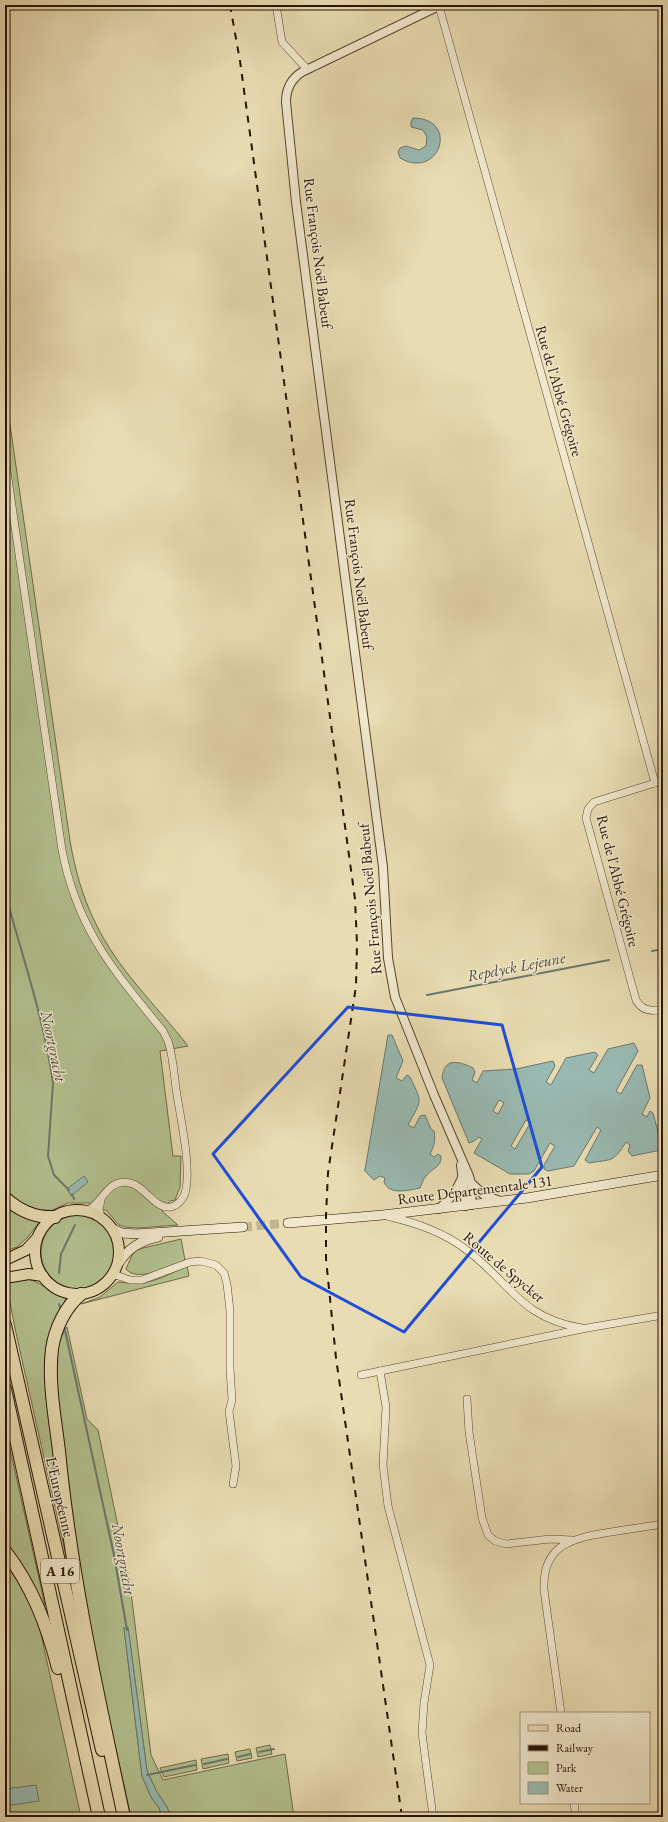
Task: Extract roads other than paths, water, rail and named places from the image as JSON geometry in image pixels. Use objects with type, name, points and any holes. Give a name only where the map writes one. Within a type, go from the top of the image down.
[{"type":"highway","points":[[5,1198],[19,1208],[34,1215],[54,1216]]},
{"type":"highway","points":[[81,1294],[72,1302],[57,1330],[52,1349],[51,1375],[66,1515],[80,1604],[124,1817]]},
{"type":"highway","name":"L'Européenne","points":[[5,1325],[102,1750],[119,1817]]},
{"type":"highway","name":"L'Européenne","points":[[5,1388],[99,1815]]},
{"type":"highway","points":[[5,1551],[25,1581],[43,1618],[55,1654],[79,1756],[99,1815]]},
{"type":"main road","name":"Route Départementale 131","points":[[288,1223],[383,1215],[503,1201],[588,1189],[663,1174]]},
{"type":"main road","points":[[5,1260],[26,1250],[38,1237],[44,1226],[54,1216],[68,1211],[87,1211],[101,1217],[113,1229],[122,1233],[132,1234],[243,1227]]},
{"type":"main road","points":[[113,1229],[119,1247],[118,1264]]},
{"type":"main road","points":[[38,1237],[36,1257],[43,1276],[58,1290],[70,1294],[81,1294],[100,1288],[113,1274],[124,1254],[136,1244],[148,1239],[178,1232]]},
{"type":"main road","points":[[5,1278],[28,1274],[43,1276]]},
{"type":"street","points":[[276,5],[282,42],[307,69]]},
{"type":"street","name":"Rue François Noël Babeuf","points":[[440,5],[299,74],[291,82],[286,94],[286,106],[297,209],[382,857],[390,969],[399,1008],[471,1183],[484,1195],[503,1201]]},
{"type":"street","name":"Rue de l'Abbé Grégoire","points":[[440,5],[655,783]]},
{"type":"street","points":[[5,458],[62,850],[68,877],[79,911],[95,941],[117,974],[163,1031],[168,1041],[186,1154],[186,1189],[184,1197],[176,1205],[170,1207],[161,1205],[137,1186],[130,1183],[114,1184],[103,1194],[95,1206],[87,1211]]},
{"type":"street","name":"Rue de l'Abbé Grégoire","points":[[663,781],[594,802],[588,809],[586,818],[636,1000],[647,1010],[655,1011],[663,1009]]},
{"type":"street","name":"Rue François Noël Babeuf","points":[[459,1155],[469,1205]]},
{"type":"street","points":[[439,1209],[448,1202],[456,1191],[463,1173]]},
{"type":"street","name":"Rue François Noël Babeuf","points":[[469,1205],[471,1183]]},
{"type":"street","points":[[101,1217],[99,1207],[103,1194]]},
{"type":"street","name":"Route de Spycker","points":[[383,1215],[415,1223],[446,1236],[477,1258],[518,1300],[530,1308],[559,1322],[587,1328]]},
{"type":"street","points":[[113,1274],[130,1280],[142,1280],[190,1262],[202,1261],[216,1265],[224,1273],[228,1284],[230,1311],[230,1369],[232,1400],[229,1412],[236,1466],[233,1484]]},
{"type":"street","name":"Route de Spycker","points":[[361,1374],[587,1328],[663,1315]]},
{"type":"street","points":[[380,1371],[386,1407],[383,1465],[388,1506],[430,1665],[424,1703],[422,1733],[433,1817]]},
{"type":"street","points":[[467,1399],[469,1432],[481,1511],[488,1535],[495,1541],[506,1544],[550,1539],[572,1540]]},
{"type":"street","points":[[561,1712],[544,1582],[546,1567],[551,1557],[562,1546],[583,1536],[663,1524]]},
{"type":"street","points":[[574,1804],[576,1817]]},
{"type":"water","points":[[413,118],[428,121],[436,127],[440,137],[439,147],[434,155],[426,161],[414,163],[400,158],[398,152],[400,148],[406,146],[419,150],[426,146],[427,137],[423,130],[411,127]]},
{"type":"water","points":[[388,1035],[392,1035],[403,1061],[396,1078],[402,1081],[407,1075],[410,1077],[419,1097],[418,1106],[408,1125],[414,1128],[420,1116],[425,1115],[431,1129],[435,1134],[433,1148],[430,1154],[434,1157],[438,1154],[441,1156],[440,1163],[428,1173],[420,1188],[405,1191],[395,1191],[391,1189],[384,1182],[385,1178],[380,1176],[374,1180],[364,1170]]},
{"type":"water","points":[[634,1043],[638,1051],[616,1091],[621,1094],[637,1065],[642,1065],[650,1098],[642,1114],[647,1117],[650,1111],[653,1113],[662,1147],[661,1150],[632,1156],[628,1151],[630,1145],[626,1142],[615,1157],[589,1163],[585,1160],[601,1130],[597,1127],[574,1166],[548,1171],[544,1169],[544,1165],[555,1146],[550,1143],[534,1171],[529,1174],[510,1174],[474,1153],[482,1139],[479,1137],[469,1143],[442,1078],[443,1071],[449,1064],[453,1062],[473,1068],[475,1072],[472,1080],[477,1083],[483,1071],[516,1069],[553,1061],[555,1066],[546,1082],[551,1085],[566,1058],[595,1052],[598,1055],[589,1070],[594,1073],[608,1049]],"holes":[[[499,1100],[504,1103],[498,1114],[493,1111]],[[526,1120],[531,1122],[515,1149],[511,1146]]]},
{"type":"water","points":[[84,1176],[88,1182],[71,1196],[67,1189]]},
{"type":"water","points":[[128,1627],[147,1771],[171,1817],[162,1817],[159,1808],[151,1797],[142,1776],[124,1628]]},
{"type":"water","points":[[36,1785],[39,1801],[5,1806],[5,1789]]},
{"type":"waterway","name":"Noortgracht","points":[[5,893],[32,987],[44,1035],[53,1083],[48,1156],[54,1175],[69,1190]]},
{"type":"waterway","name":"Repdyck Lejeune","points":[[652,951],[663,949]]},
{"type":"waterway","name":"Repdyck Lejeune","points":[[427,995],[609,960]]},
{"type":"waterway","name":"Noortgracht","points":[[72,1194],[74,1199]]},
{"type":"waterway","name":"Noortgracht","points":[[59,1273],[61,1254],[75,1225]]},
{"type":"waterway","name":"Noortgracht","points":[[59,1304],[61,1310]]},
{"type":"waterway","name":"Noortgracht","points":[[64,1326],[114,1555],[127,1630]]},
{"type":"waterway","points":[[259,1752],[274,1749]]},
{"type":"waterway","points":[[238,1757],[250,1754]]},
{"type":"waterway","points":[[204,1764],[227,1759]]},
{"type":"waterway","points":[[147,1775],[195,1765]]},
{"type":"tunnel","points":[[243,1227],[288,1223]]},
{"type":"railway","points":[[230,5],[240,61],[355,899],[357,944],[356,986],[328,1173],[326,1259],[336,1358],[402,1817]]}]
